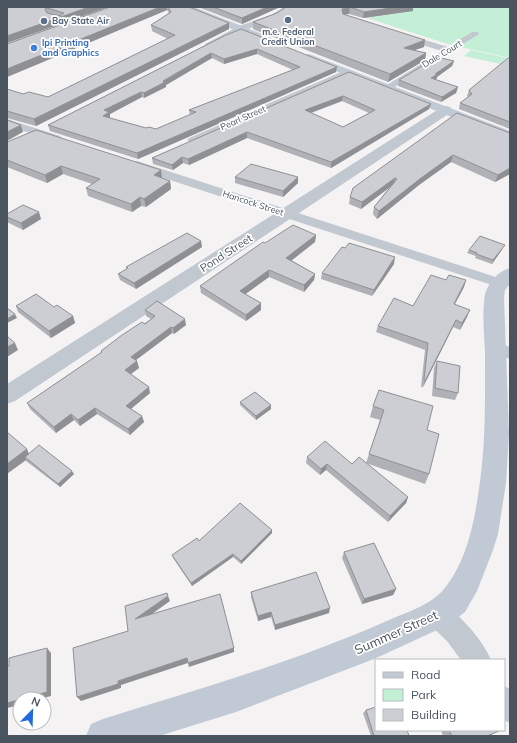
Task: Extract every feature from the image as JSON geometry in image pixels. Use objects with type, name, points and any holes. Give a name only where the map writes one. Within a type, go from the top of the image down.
[{"type":"main road","points":[[186,7],[276,43]]},
{"type":"main road","points":[[297,52],[510,136]]},
{"type":"main road","name":"Summer Street","points":[[103,736],[236,695],[363,648],[437,614],[454,601],[467,581],[484,534],[493,478],[502,350],[493,304],[495,292],[505,278]]},
{"type":"street","points":[[202,47],[240,29],[274,17],[289,7]]},
{"type":"street","points":[[397,34],[448,50]]},
{"type":"street","name":"Dale Court","points":[[387,88],[476,34]]},
{"type":"street","name":"Pearl Street","points":[[181,146],[348,72]]},
{"type":"street","name":"Pond Street","points":[[7,396],[446,110]]},
{"type":"street","points":[[7,122],[65,141]]},
{"type":"street","points":[[25,138],[50,125]]},
{"type":"street","points":[[138,165],[152,159]]},
{"type":"street","name":"Hancock Street","points":[[123,160],[286,213],[505,278]]},
{"type":"street","points":[[437,614],[456,632],[477,659]]},
{"type":"green space","points":[[404,7],[510,7],[510,58],[460,48],[367,18],[404,12],[409,9]]},
{"type":"green space","points":[[471,50],[507,58],[500,64],[464,56]]},
{"type":"building","points":[[7,7],[89,7],[7,36]],"holes":[[[47,8],[64,13],[60,16],[47,13],[45,9]]]},
{"type":"building","points":[[110,7],[160,7],[7,69],[7,44]]},
{"type":"building","points":[[168,7],[189,7],[229,23],[34,119],[7,111],[7,89],[23,94],[29,92],[48,97],[175,35],[151,25],[171,12]]},
{"type":"building","points":[[213,7],[267,7],[242,18]]},
{"type":"building","points":[[286,7],[350,7],[342,9],[343,14],[425,40],[404,48],[426,53],[390,74],[253,22],[277,13]]},
{"type":"building","points":[[350,7],[397,7],[364,12]]},
{"type":"building","points":[[241,29],[337,67],[137,153],[48,125],[226,35]],"holes":[[[257,49],[300,67],[189,110],[196,112],[156,129],[149,127],[146,128],[103,116],[109,112],[104,110],[141,92],[144,93],[165,82],[163,81],[211,53],[224,59]]]},
{"type":"building","points":[[437,57],[454,61],[431,78],[458,87],[442,97],[399,80]]},
{"type":"building","points":[[508,58],[510,59],[510,122],[460,103],[472,94],[469,90]]},
{"type":"building","points":[[349,72],[431,104],[331,162],[247,132],[188,159],[182,157],[172,165],[152,158]],"holes":[[[343,96],[375,110],[343,127],[305,110]]]},
{"type":"building","points":[[457,113],[510,133],[510,168],[498,175],[453,155],[379,211],[374,207],[397,179],[395,178],[362,202],[350,197],[353,188]]},
{"type":"building","points":[[7,120],[21,125],[7,132]]},
{"type":"building","points":[[36,130],[161,170],[154,175],[170,181],[144,199],[140,197],[131,204],[86,188],[100,179],[61,166],[45,175],[7,160],[7,142]]},
{"type":"building","points":[[251,164],[298,177],[283,191],[235,177]]},
{"type":"building","points":[[23,205],[39,212],[21,223],[7,217],[7,214]]},
{"type":"building","points":[[293,225],[316,235],[286,258],[315,274],[304,285],[269,270],[240,291],[261,303],[246,315],[200,286],[263,242],[265,243]]},
{"type":"building","points":[[187,233],[201,241],[134,283],[118,274],[128,268],[126,267]]},
{"type":"building","points":[[480,236],[505,245],[493,260],[469,250]]},
{"type":"building","points":[[349,243],[395,257],[374,290],[322,273],[342,247],[345,248]]},
{"type":"building","points":[[431,275],[446,280],[449,275],[466,280],[454,304],[470,310],[462,323],[456,320],[425,381],[428,343],[378,326],[394,298],[413,306]]},
{"type":"building","points":[[36,294],[54,307],[57,305],[73,316],[49,331],[16,306]]},
{"type":"building","points":[[157,301],[185,319],[173,328],[171,327],[131,357],[137,361],[125,370],[149,387],[126,406],[142,416],[128,429],[95,408],[78,420],[71,414],[54,427],[27,403],[102,352],[101,351],[122,335],[142,322],[145,324],[155,316],[145,310]]},
{"type":"building","points":[[7,308],[15,314],[7,319]]},
{"type":"building","points":[[7,336],[15,343],[7,347]]},
{"type":"building","points":[[437,361],[460,366],[458,393],[435,388]]},
{"type":"building","points":[[379,390],[433,406],[427,430],[439,434],[429,474],[369,454],[384,410],[373,406]]},
{"type":"building","points":[[255,392],[271,405],[256,416],[240,402]]},
{"type":"building","points":[[7,432],[27,449],[7,464]]},
{"type":"building","points":[[325,441],[352,464],[359,457],[408,497],[390,516],[327,464],[321,469],[307,457]]},
{"type":"building","points":[[39,445],[72,471],[58,484],[25,457]]},
{"type":"building","points":[[240,503],[272,530],[241,561],[233,554],[191,583],[172,555],[197,538],[199,541]]},
{"type":"building","points":[[374,543],[396,589],[364,599],[344,552]]},
{"type":"building","points":[[316,572],[330,608],[275,625],[271,612],[258,616],[251,592]]},
{"type":"building","points":[[167,593],[168,596],[135,619],[220,594],[234,648],[188,663],[187,658],[118,681],[118,684],[77,697],[73,648],[128,631],[125,606]]},
{"type":"building","points":[[47,648],[47,691],[12,691],[12,702],[7,703],[7,666],[9,666],[9,658]]},
{"type":"building","points":[[375,707],[375,731],[407,731],[409,736],[374,736],[366,710]]},
{"type":"building","points":[[450,731],[499,731],[487,736],[452,736]]},
{"type":"place","name":"m.e. Federal Credit Union","points":[[288,20]]},
{"type":"place","name":"Bay State Air","points":[[44,21]]},
{"type":"place","name":"lpi Printing and Graphics","points":[[34,48]]}]
